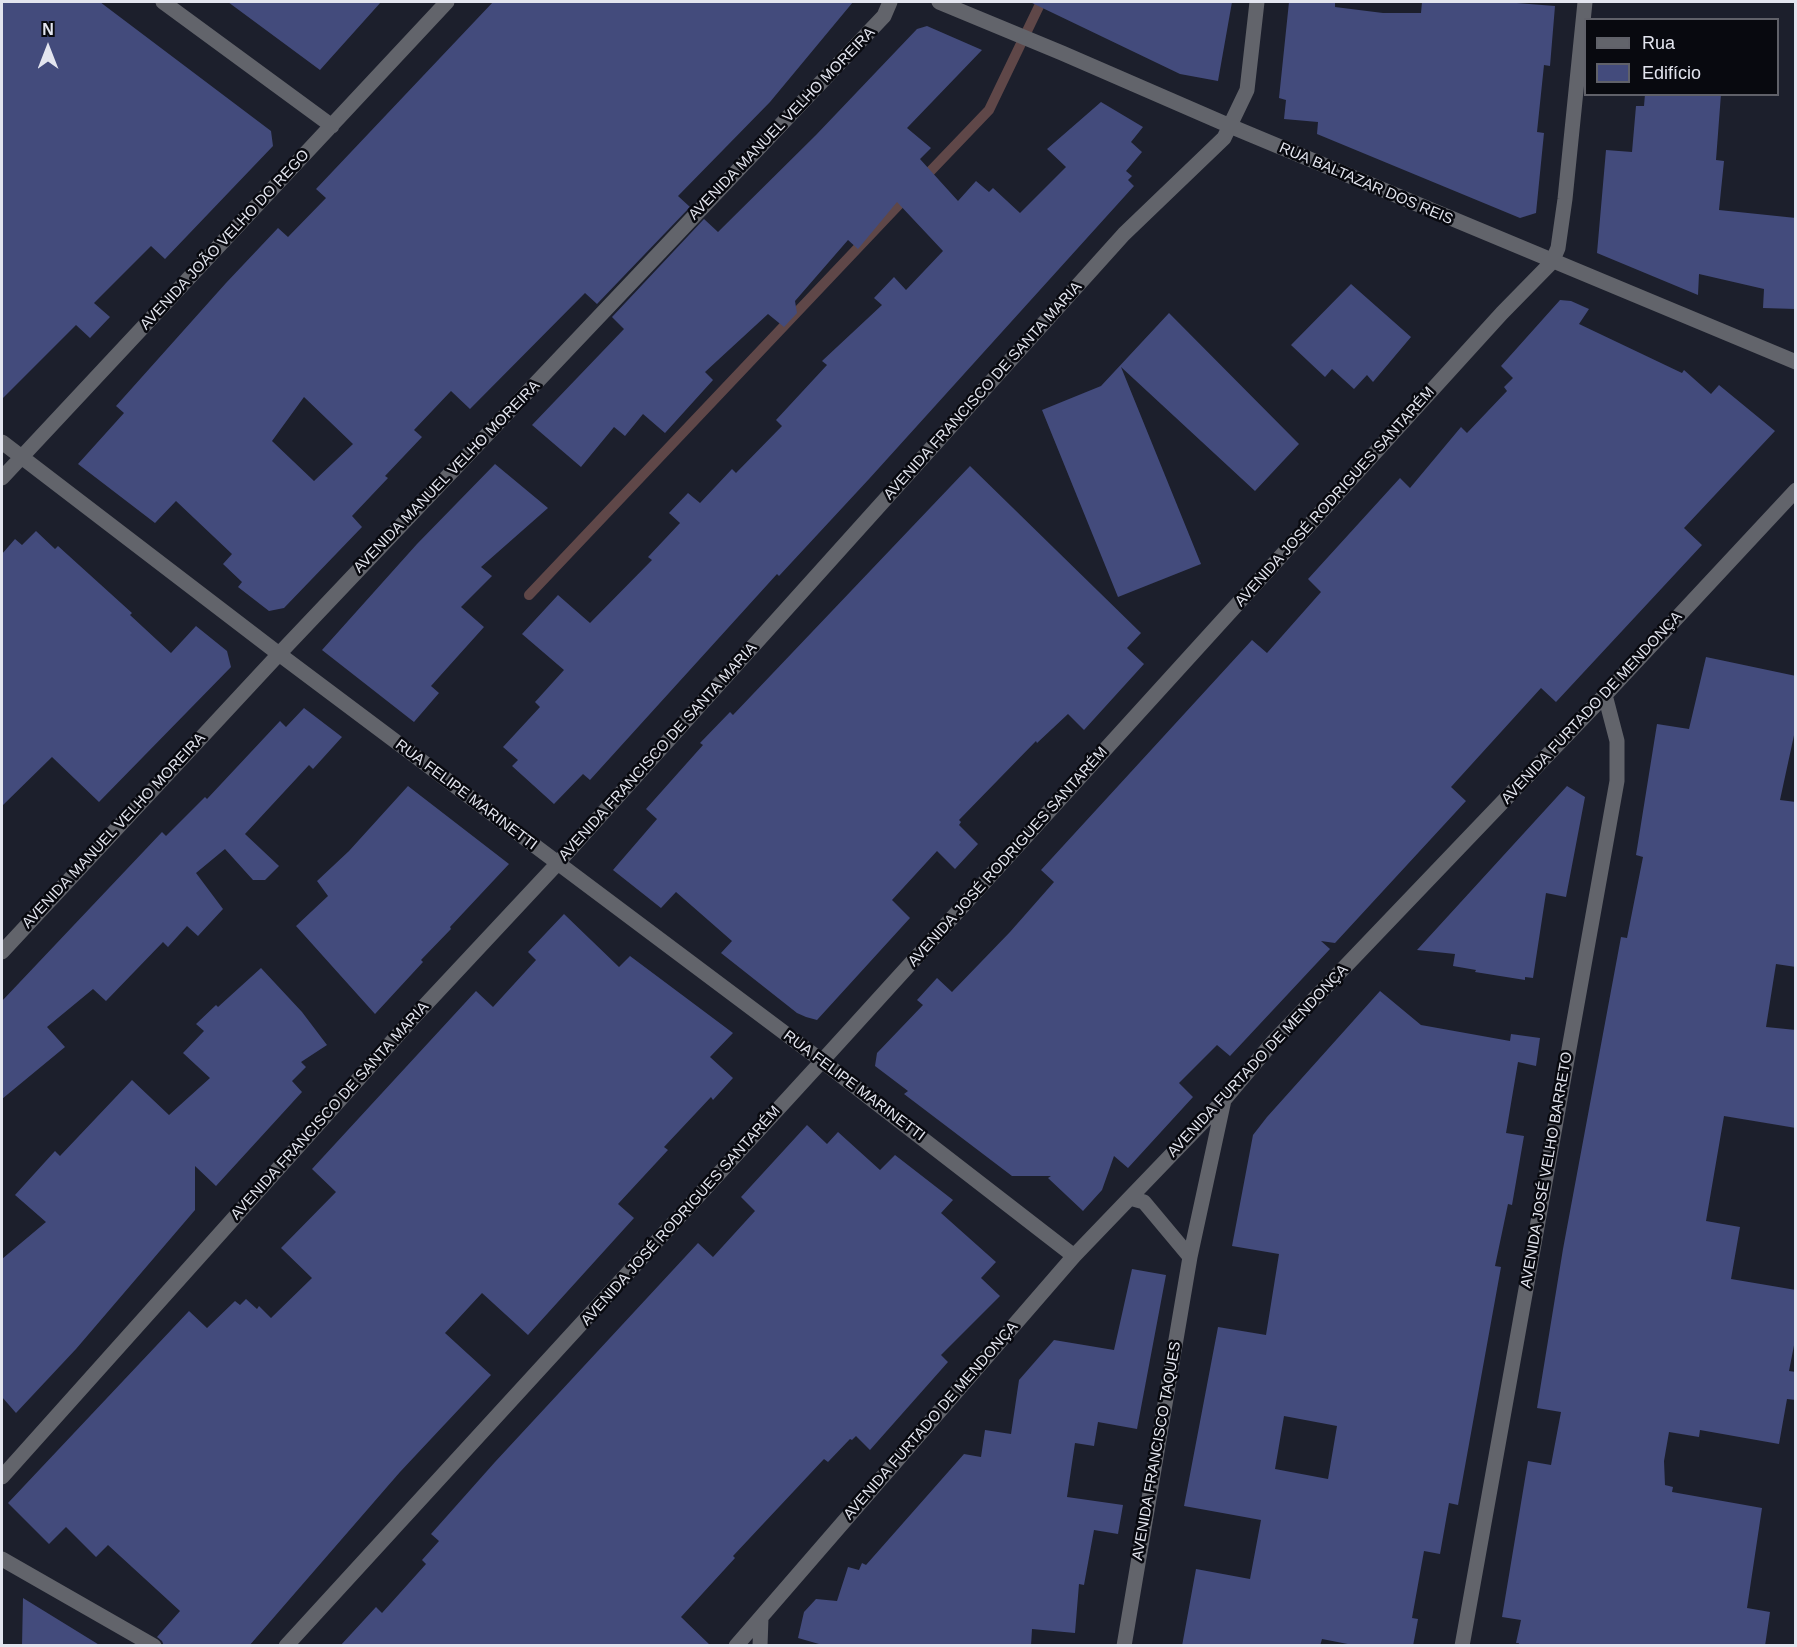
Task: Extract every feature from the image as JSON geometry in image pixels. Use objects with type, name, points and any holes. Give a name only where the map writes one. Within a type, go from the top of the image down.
[{"type":"street","points":[[164,2],[332,126]]},
{"type":"street","name":"AVENIDA JOÃO VELHO DO REGO","points":[[2,478],[447,2]]},
{"type":"street","name":"AVENIDA MANUEL VELHO MOREIRA","points":[[2,952],[279,654],[884,16],[890,2]]},
{"type":"street","name":"RUA BALTAZAR DOS REIS","points":[[939,2],[1062,52],[1230,126],[1552,262],[1796,362]]},
{"type":"street","name":"AVENIDA FRANCISCO DE SANTA MARIA","points":[[2,1477],[414,1017],[558,864],[1124,234],[1224,138],[1246,90],[1257,2]]},
{"type":"street","name":"AVENIDA JOSÉ RODRIGUES SANTARÉM","points":[[286,1646],[1502,313],[1552,262],[1558,248],[1565,199],[1585,2]]},
{"type":"street","name":"RUA FELIPE MARINETTI","points":[[2,442],[279,654],[822,1061],[1074,1256]]},
{"type":"street","name":"AVENIDA FURTADO DE MENDONÇA","points":[[736,1646],[1074,1256],[1224,1100],[1273,1042],[1605,695],[1796,490]]},
{"type":"street","name":"AVENIDA JOSÉ VELHO BARRETO","points":[[1462,1646],[1617,781],[1617,741],[1605,695]]},
{"type":"street","name":"AVENIDA FRANCISCO TAQUES","points":[[1124,1646],[1190,1257],[1224,1100]]},
{"type":"street","points":[[1130,1198],[1144,1202],[1190,1257]]},
{"type":"street","points":[[2,1559],[154,1646]]},
{"type":"street","points":[[760,1646],[761,1618]]},
{"type":"building","points":[[2,2],[100,2],[271,131],[273,146],[165,259],[151,246],[94,303],[110,317],[90,338],[76,325],[2,399]]},
{"type":"building","points":[[228,2],[381,2],[320,70]]},
{"type":"building","points":[[493,2],[853,2],[770,102],[678,196],[690,207],[597,304],[585,293],[470,409],[451,391],[414,430],[422,437],[385,476],[388,478],[352,516],[362,527],[284,608],[269,611],[238,587],[242,582],[223,564],[232,554],[176,501],[155,523],[78,464],[124,413],[116,406],[226,283],[278,228],[288,237],[326,198],[316,189]],"holes":[[[304,397],[353,444],[314,481],[272,441]]]},
{"type":"building","points":[[1030,2],[1232,2],[1218,81],[1180,74]]},
{"type":"building","points":[[1289,2],[1335,2],[1335,7],[1383,13],[1421,13],[1422,2],[1504,2],[1555,6],[1550,66],[1544,65],[1537,132],[1544,133],[1536,213],[1520,218],[1317,134],[1318,122],[1284,119],[1286,100],[1279,98]]},
{"type":"building","points":[[927,26],[982,50],[907,128],[931,148],[920,159],[958,201],[976,181],[989,192],[993,188],[1020,213],[1066,167],[1047,149],[1101,102],[1143,127],[1131,142],[1142,152],[1126,171],[1132,176],[1128,180],[1134,186],[869,479],[779,576],[777,574],[590,780],[583,774],[554,804],[512,766],[518,760],[503,747],[540,707],[535,702],[564,670],[522,634],[558,595],[590,623],[652,560],[648,557],[680,523],[669,513],[688,493],[700,503],[732,469],[736,473],[782,426],[776,420],[827,365],[822,361],[882,305],[874,298],[894,277],[906,290],[943,251],[897,202],[858,249],[848,240],[795,301],[797,313],[784,327],[768,314],[705,372],[713,380],[665,433],[643,414],[625,436],[614,427],[581,467],[532,425],[624,329],[612,317],[704,219],[718,232],[816,135],[917,29]]},
{"type":"building","points":[[1645,96],[1721,96],[1716,160],[1724,161],[1719,210],[1796,218],[1796,309],[1763,308],[1764,289],[1699,274],[1698,295],[1597,253],[1606,150],[1632,152],[1636,106],[1644,106]]},
{"type":"building","points":[[1351,284],[1411,337],[1373,382],[1367,375],[1354,389],[1332,369],[1325,377],[1291,345]]},
{"type":"building","points":[[1560,300],[1571,301],[1589,309],[1579,324],[1682,373],[1684,370],[1711,394],[1719,385],[1775,431],[1684,528],[1702,545],[1556,702],[1541,688],[1451,787],[1466,801],[1335,943],[1321,941],[1330,949],[1230,1056],[1217,1045],[1179,1083],[1193,1097],[1128,1168],[1114,1156],[1102,1190],[1083,1211],[1048,1178],[1051,1176],[1012,1176],[904,1094],[908,1091],[875,1066],[877,1053],[923,1005],[917,1000],[937,978],[952,992],[1010,932],[1054,882],[1041,870],[1252,640],[1267,653],[1321,592],[1308,579],[1400,478],[1410,488],[1461,427],[1467,433],[1507,391],[1504,387],[1513,378],[1501,366]]},
{"type":"building","points":[[1169,313],[1299,444],[1255,491],[1121,367],[1201,564],[1118,597],[1042,410],[1101,386]]},
{"type":"building","points":[[495,464],[548,508],[481,567],[492,576],[461,607],[484,627],[431,686],[439,693],[414,722],[322,650],[417,544]]},
{"type":"building","points":[[970,466],[1141,633],[1127,648],[1144,664],[1084,730],[1068,714],[1037,743],[1036,741],[959,820],[961,822],[959,825],[978,844],[955,869],[937,851],[892,900],[910,918],[817,1020],[806,1017],[797,1013],[721,953],[732,941],[676,892],[661,908],[613,870],[657,819],[646,809],[703,745],[700,743],[730,712],[733,715]]},
{"type":"building","points":[[36,531],[55,549],[58,546],[132,613],[130,615],[171,653],[196,626],[227,651],[231,667],[99,802],[52,757],[2,806],[2,554],[15,539],[22,545]]},
{"type":"building","points":[[1706,657],[1796,676],[1796,726],[1780,800],[1796,802],[1796,967],[1776,964],[1766,1027],[1796,1030],[1796,1128],[1724,1116],[1706,1221],[1740,1227],[1731,1279],[1796,1290],[1796,1335],[1789,1371],[1796,1372],[1796,1400],[1787,1399],[1779,1444],[1700,1430],[1699,1437],[1669,1432],[1664,1461],[1665,1485],[1673,1487],[1672,1492],[1762,1508],[1747,1608],[1770,1612],[1765,1646],[1518,1646],[1519,1643],[1516,1643],[1521,1620],[1502,1617],[1528,1461],[1551,1465],[1561,1412],[1537,1408],[1563,1249],[1621,937],[1627,938],[1643,857],[1636,855],[1657,724],[1689,729]]},
{"type":"building","points":[[304,708],[342,737],[313,769],[309,765],[245,834],[279,866],[265,880],[253,880],[225,849],[196,873],[223,909],[198,936],[187,926],[168,947],[163,942],[106,1001],[93,989],[47,1027],[65,1047],[2,1099],[2,1001],[162,832],[166,836],[205,797],[207,799],[280,721],[286,727]]},
{"type":"building","points":[[408,786],[509,864],[450,927],[451,929],[421,960],[423,962],[375,1014],[296,926],[328,896],[317,881],[349,851]]},
{"type":"building","points":[[1567,786],[1585,797],[1566,897],[1546,893],[1533,978],[1525,977],[1525,980],[1475,972],[1476,970],[1453,966],[1455,954],[1417,950]]},
{"type":"building","points":[[564,914],[619,967],[630,956],[733,1033],[710,1057],[733,1078],[713,1100],[711,1097],[664,1147],[668,1150],[618,1204],[634,1218],[528,1335],[482,1293],[445,1333],[491,1375],[400,1472],[249,1646],[164,1646],[157,1637],[180,1611],[108,1545],[96,1557],[66,1527],[49,1544],[8,1503],[189,1311],[207,1328],[235,1301],[240,1305],[246,1299],[257,1309],[259,1306],[271,1318],[312,1278],[281,1248],[336,1192],[312,1169],[476,991],[493,1007],[536,960],[528,952]]},
{"type":"building","points":[[261,968],[302,1012],[327,1045],[301,1062],[306,1067],[292,1081],[302,1092],[216,1186],[195,1166],[195,1210],[76,1349],[16,1413],[2,1397],[2,1259],[46,1222],[15,1195],[55,1151],[60,1156],[132,1080],[169,1115],[210,1078],[183,1053],[204,1031],[196,1024]]},
{"type":"building","points":[[1380,991],[1421,1025],[1510,1041],[1511,1034],[1540,1038],[1536,1066],[1518,1062],[1506,1133],[1524,1136],[1512,1205],[1508,1204],[1495,1266],[1501,1267],[1458,1505],[1449,1503],[1440,1554],[1424,1551],[1412,1618],[1418,1619],[1413,1646],[1358,1646],[1322,1639],[1320,1646],[1182,1646],[1196,1569],[1250,1579],[1261,1520],[1184,1506],[1218,1327],[1266,1335],[1279,1254],[1232,1246],[1253,1135]],"holes":[[[1284,1416],[1337,1426],[1328,1479],[1275,1469]]]},
{"type":"building","points":[[807,1125],[827,1144],[838,1132],[880,1170],[895,1155],[953,1200],[941,1213],[996,1262],[981,1278],[1000,1296],[941,1355],[948,1362],[870,1450],[856,1436],[850,1439],[828,1462],[824,1459],[733,1556],[735,1558],[681,1617],[711,1646],[340,1646],[376,1607],[382,1613],[426,1564],[422,1560],[439,1541],[431,1534],[698,1243],[713,1257],[755,1211],[741,1197]]},
{"type":"building","points":[[1132,1269],[1166,1275],[1137,1429],[1098,1422],[1094,1446],[1075,1443],[1067,1497],[1123,1505],[1118,1534],[1094,1530],[1084,1585],[1079,1584],[1075,1633],[1032,1629],[1031,1646],[826,1646],[798,1638],[804,1612],[816,1599],[837,1601],[848,1567],[859,1570],[862,1563],[866,1565],[964,1454],[981,1457],[985,1430],[1011,1434],[1019,1380],[1054,1340],[1114,1350]]},
{"type":"building","points":[[23,1598],[101,1646],[22,1646]]},
{"type":"waterway","points":[[921,181],[989,110],[1041,2]]},
{"type":"waterway","points":[[529,595],[908,195]]}]
